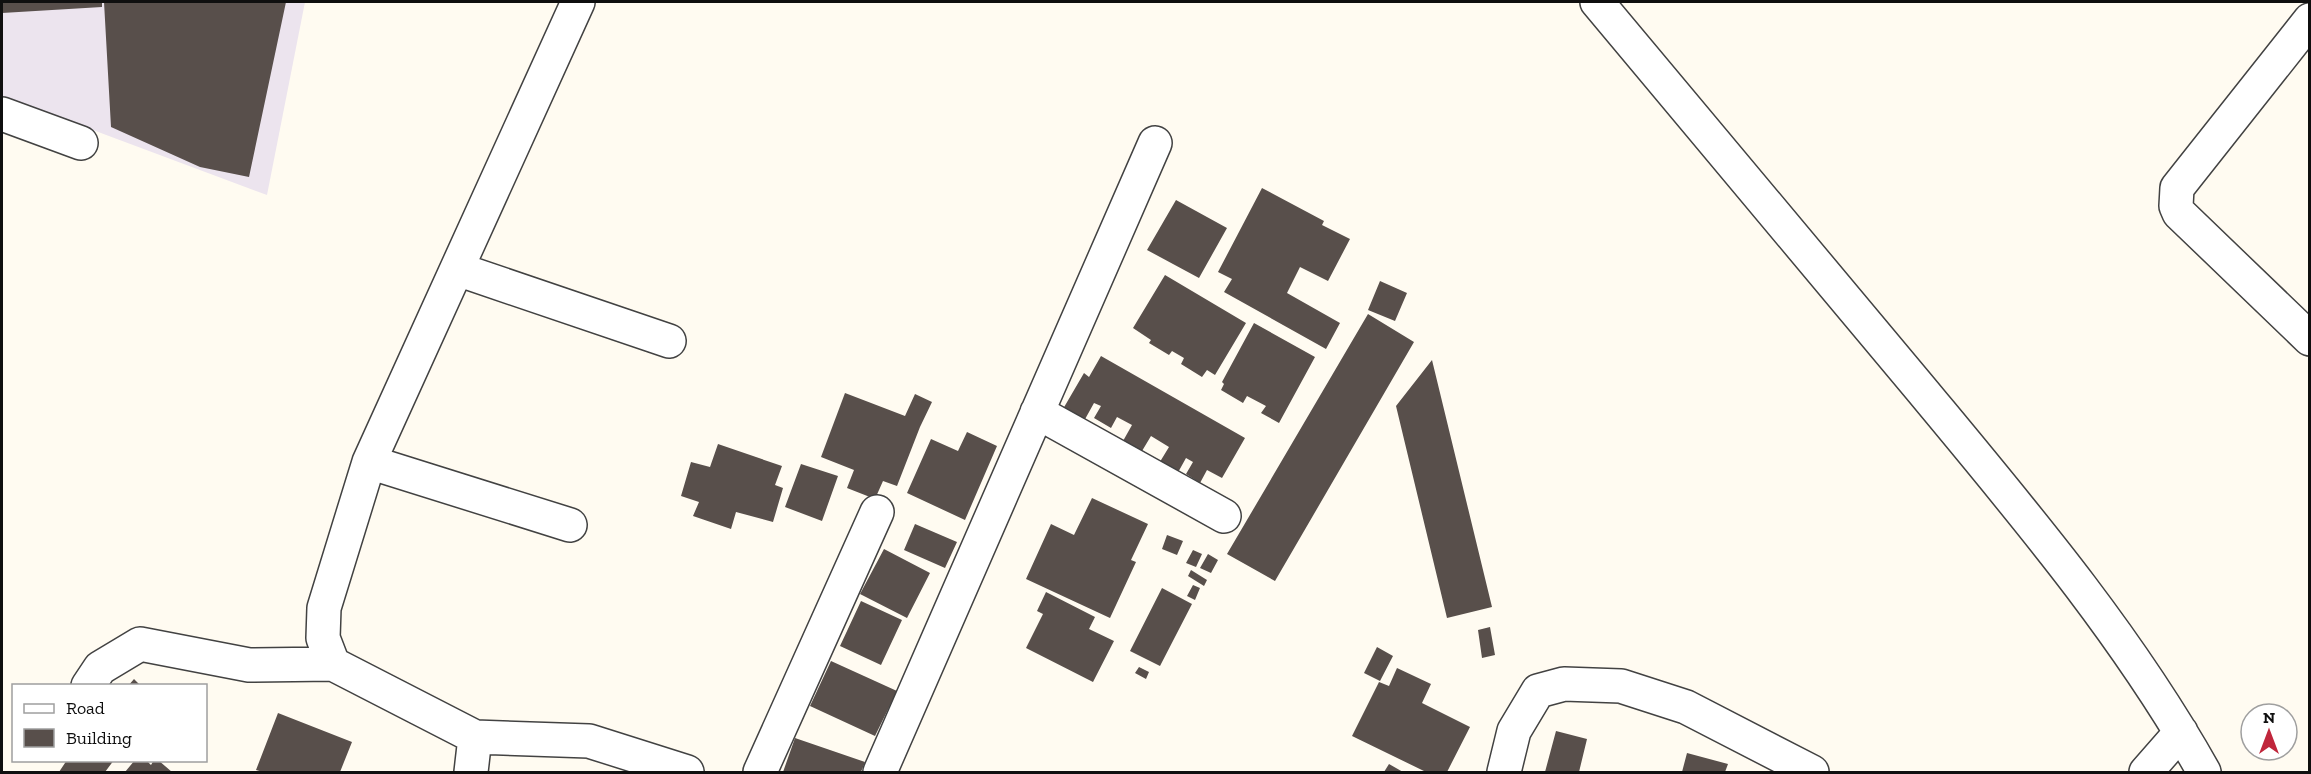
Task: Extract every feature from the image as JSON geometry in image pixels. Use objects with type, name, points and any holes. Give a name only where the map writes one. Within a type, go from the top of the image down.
[{"type":"street","points":[[333,664],[322,638],[324,608],[369,462],[578,2]]},
{"type":"street","points":[[1598,2],[2025,515],[2115,632],[2181,732],[2204,772]]},
{"type":"street","points":[[2310,20],[2177,188],[2175,198],[2179,213],[2310,339]]},
{"type":"street","points":[[2,114],[81,143]]},
{"type":"street","points":[[880,772],[1155,143]]},
{"type":"street","points":[[457,269],[669,341]]},
{"type":"street","points":[[1037,412],[1224,516]]},
{"type":"street","points":[[369,462],[570,525]]},
{"type":"street","points":[[760,772],[877,512]]},
{"type":"street","points":[[89,684],[100,668],[140,644],[249,664],[333,664],[475,737],[589,741],[687,772]]},
{"type":"street","points":[[1504,772],[1514,731],[1538,691],[1564,684],[1621,686],[1686,707],[1812,772]]},
{"type":"street","points":[[2146,772],[2181,732]]},
{"type":"street","points":[[471,772],[475,737]]},
{"type":"shaded area","points":[[2,2],[305,2],[267,195],[2,96]]},
{"type":"building","points":[[2,2],[102,2],[102,7],[2,13]]},
{"type":"building","points":[[104,2],[286,2],[249,177],[200,167],[111,127]]},
{"type":"building","points":[[1262,188],[1324,221],[1322,225],[1350,239],[1328,281],[1300,267],[1287,293],[1340,323],[1326,349],[1224,292],[1232,279],[1218,272]]},
{"type":"building","points":[[1176,200],[1227,228],[1199,278],[1147,250]]},
{"type":"building","points":[[1165,275],[1246,323],[1215,375],[1207,370],[1202,377],[1181,364],[1184,358],[1172,351],[1169,355],[1149,343],[1151,340],[1133,328]]},
{"type":"building","points":[[1380,281],[1407,293],[1395,321],[1368,310]]},
{"type":"building","points":[[1368,314],[1414,342],[1275,581],[1227,554]]},
{"type":"building","points":[[1254,323],[1315,357],[1279,423],[1261,413],[1266,406],[1247,396],[1243,403],[1221,390],[1224,384],[1222,382]]},
{"type":"building","points":[[1101,356],[1245,438],[1222,478],[1207,470],[1200,483],[1186,474],[1193,462],[1186,458],[1176,476],[1158,465],[1169,447],[1151,436],[1142,451],[1123,441],[1132,425],[1117,417],[1111,428],[1094,418],[1101,406],[1094,403],[1084,421],[1063,409],[1084,373],[1089,377]]},
{"type":"building","points":[[1432,360],[1492,607],[1447,618],[1396,406]]},
{"type":"building","points":[[845,393],[905,416],[915,394],[932,402],[897,486],[883,481],[875,499],[847,488],[854,470],[821,457]]},
{"type":"building","points":[[967,432],[997,446],[965,520],[907,493],[931,439],[958,451]]},
{"type":"building","points":[[718,444],[782,466],[775,485],[783,488],[773,522],[736,512],[731,529],[693,516],[699,502],[681,496],[691,462],[710,467]]},
{"type":"building","points":[[801,464],[838,476],[822,521],[785,507]]},
{"type":"building","points":[[1092,498],[1148,524],[1131,560],[1136,562],[1110,618],[1026,579],[1051,524],[1074,535]]},
{"type":"building","points":[[915,524],[957,542],[945,568],[904,550]]},
{"type":"building","points":[[1167,535],[1183,541],[1177,555],[1162,549]]},
{"type":"building","points":[[884,549],[930,573],[907,618],[860,594]]},
{"type":"building","points":[[1193,550],[1202,554],[1196,567],[1186,563]]},
{"type":"building","points":[[1208,554],[1218,560],[1211,573],[1200,568]]},
{"type":"building","points":[[1191,570],[1207,580],[1204,586],[1188,576]]},
{"type":"building","points":[[1193,585],[1200,588],[1195,600],[1187,596]]},
{"type":"building","points":[[1162,588],[1192,604],[1160,666],[1130,651]]},
{"type":"building","points":[[1046,592],[1095,617],[1089,629],[1114,641],[1093,682],[1026,648],[1043,614],[1037,611]]},
{"type":"building","points":[[861,601],[902,620],[881,665],[840,646]]},
{"type":"building","points":[[1490,627],[1495,655],[1482,658],[1478,630]]},
{"type":"building","points":[[1377,647],[1393,656],[1380,681],[1364,673]]},
{"type":"building","points":[[831,661],[897,691],[875,736],[810,706]]},
{"type":"building","points":[[1139,667],[1149,672],[1146,679],[1135,673]]},
{"type":"building","points":[[1397,668],[1431,684],[1422,703],[1470,727],[1447,772],[1426,772],[1352,736],[1379,682],[1389,686]]},
{"type":"building","points":[[134,679],[139,684],[130,684]]},
{"type":"building","points":[[278,713],[352,742],[340,772],[263,772],[256,770]]},
{"type":"building","points":[[1556,731],[1587,739],[1579,772],[1545,772]]},
{"type":"building","points":[[795,738],[865,762],[861,772],[783,772]]},
{"type":"building","points":[[1687,753],[1728,764],[1725,772],[1682,772]]},
{"type":"building","points":[[66,762],[112,762],[105,772],[59,772]]},
{"type":"building","points":[[133,762],[148,762],[151,765],[153,762],[160,762],[172,772],[125,772]]},
{"type":"building","points":[[1389,764],[1403,772],[1384,772]]}]
